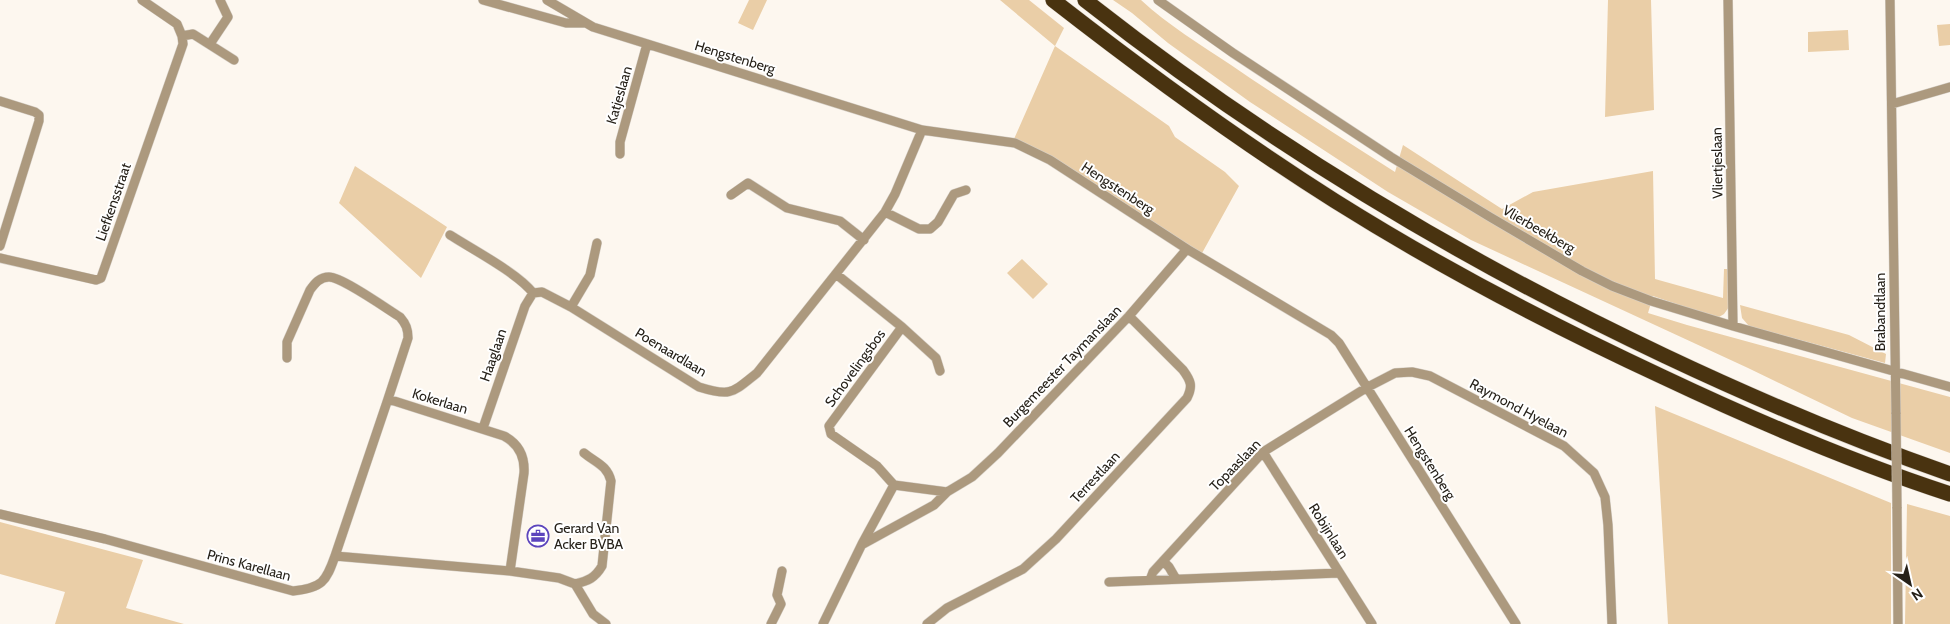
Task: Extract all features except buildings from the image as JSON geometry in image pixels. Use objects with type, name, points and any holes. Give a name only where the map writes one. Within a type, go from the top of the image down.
[{"type":"highway","points":[[1053,0],[1162,83],[1264,154],[1336,201],[1510,301],[1619,357],[1711,400],[1808,441],[1950,494]]},
{"type":"highway","points":[[1085,0],[1175,69],[1257,127],[1349,186],[1535,292],[1717,380],[1814,423],[1950,474]]},
{"type":"street","points":[[142,0],[177,24],[182,36],[193,34],[234,60]]},
{"type":"street","points":[[210,44],[228,17],[220,0]]},
{"type":"street","points":[[483,0],[566,23],[584,23]]},
{"type":"street","name":"Hengstenberg","points":[[547,0],[584,23],[922,130],[1015,143],[1050,160],[1187,249],[1331,335],[1339,344],[1516,624]]},
{"type":"street","name":"Vlierbeekberg","points":[[1158,0],[1219,43],[1391,157],[1582,271],[1612,286],[1651,301],[1733,326],[1950,387]]},
{"type":"street","name":"Vliertjeslaan","points":[[1728,0],[1733,326]]},
{"type":"street","name":"Brabandtlaan","points":[[1890,0],[1898,624]]},
{"type":"street","name":"Liefkensstraat","points":[[0,258],[96,280],[101,278],[183,44],[182,36]]},
{"type":"street","name":"Katjeslaan","points":[[620,154],[620,142],[648,44]]},
{"type":"street","points":[[1892,104],[1950,87]]},
{"type":"street","points":[[0,101],[35,112],[39,115],[39,121],[0,246]]},
{"type":"street","name":"Poenaardlaan","points":[[450,235],[515,276],[534,293],[542,292],[571,308],[699,386],[717,392],[734,391],[757,373],[885,212],[896,194],[922,130]]},
{"type":"street","points":[[730,195],[748,183],[787,208],[840,221],[864,240]]},
{"type":"street","points":[[885,212],[919,229],[930,229],[938,222],[954,194],[966,190]]},
{"type":"street","points":[[571,308],[590,275],[597,243]]},
{"type":"street","name":"Burgemeester Taymanslaan","points":[[862,544],[934,505],[947,492],[972,477],[998,453],[1129,316],[1187,249]]},
{"type":"street","name":"Schovelingsbos","points":[[836,274],[902,327],[936,358],[940,371]]},
{"type":"street","points":[[287,358],[287,342],[310,290],[322,278],[337,279],[400,317],[408,330],[408,338],[335,556],[510,571],[559,578],[575,584],[587,581],[596,575],[602,566],[611,481],[609,472],[602,464],[584,453]]},
{"type":"street","name":"Haaglaan","points":[[483,428],[525,306],[534,293]]},
{"type":"street","name":"Terrestlaan","points":[[927,624],[947,608],[1023,569],[1056,538],[1187,398],[1192,388],[1190,380],[1183,370],[1129,316]]},
{"type":"street","name":"Schovelingsbos","points":[[894,486],[877,466],[830,434],[829,426],[902,327]]},
{"type":"street","name":"Raymond Hyelaan","points":[[1366,388],[1394,373],[1412,372],[1430,376],[1564,446],[1594,473],[1605,496],[1612,624]]},
{"type":"street","name":"Topaaslaan","points":[[1150,580],[1153,572],[1263,452],[1366,388]]},
{"type":"street","name":"Kokerlaan","points":[[388,399],[483,428],[511,440],[520,450],[524,464],[510,571]]},
{"type":"street","name":"Robijnlaan","points":[[1263,452],[1372,624]]},
{"type":"street","points":[[823,624],[862,544],[894,486],[947,492]]},
{"type":"street","name":"Prins Karellaan","points":[[0,514],[105,539],[293,591],[312,589],[322,584],[329,573],[335,556]]},
{"type":"street","points":[[1163,562],[1169,567],[1176,579]]},
{"type":"street","points":[[771,624],[781,604],[777,595],[782,571]]},
{"type":"street","points":[[1109,582],[1338,573]]},
{"type":"street","points":[[575,584],[593,614],[606,624]]},
{"type":"shaded area","points":[[749,0],[767,0],[753,30],[738,23]]},
{"type":"shaded area","points":[[1000,0],[1029,0],[1064,28],[1055,46]]},
{"type":"shaded area","points":[[1113,0],[1141,0],[1162,18],[1196,42],[1395,172],[1403,145],[1502,209],[1533,192],[1653,171],[1655,279],[1723,298],[1724,269],[1728,269],[1729,307],[1719,317],[1653,296],[1648,313],[1950,397],[1950,453],[1852,418],[1471,240],[1388,192],[1250,102],[1168,43]]},
{"type":"shaded area","points":[[1608,0],[1651,0],[1654,110],[1605,117]]},
{"type":"shaded area","points":[[1950,24],[1950,45],[1939,46],[1937,25]]},
{"type":"shaded area","points":[[1848,30],[1849,50],[1808,52],[1808,32]]},
{"type":"shaded area","points":[[1055,46],[1169,126],[1175,137],[1225,172],[1239,186],[1201,255],[1047,154],[1014,139]]},
{"type":"shaded area","points":[[355,166],[447,227],[421,278],[339,203]]},
{"type":"shaded area","points":[[1022,259],[1048,284],[1033,299],[1007,273]]},
{"type":"shaded area","points":[[1740,305],[1849,335],[1886,354],[1885,363],[1749,326],[1742,318]]},
{"type":"shaded area","points":[[1655,406],[1891,503],[1891,624],[1668,624]]},
{"type":"shaded area","points":[[1907,504],[1950,516],[1950,624],[1905,624]]},
{"type":"shaded area","points":[[0,522],[143,560],[126,608],[184,624],[55,624],[65,592],[0,574]]},
{"type":"place","name":"Gerard Van Acker BVBA","points":[[538,536]]}]
